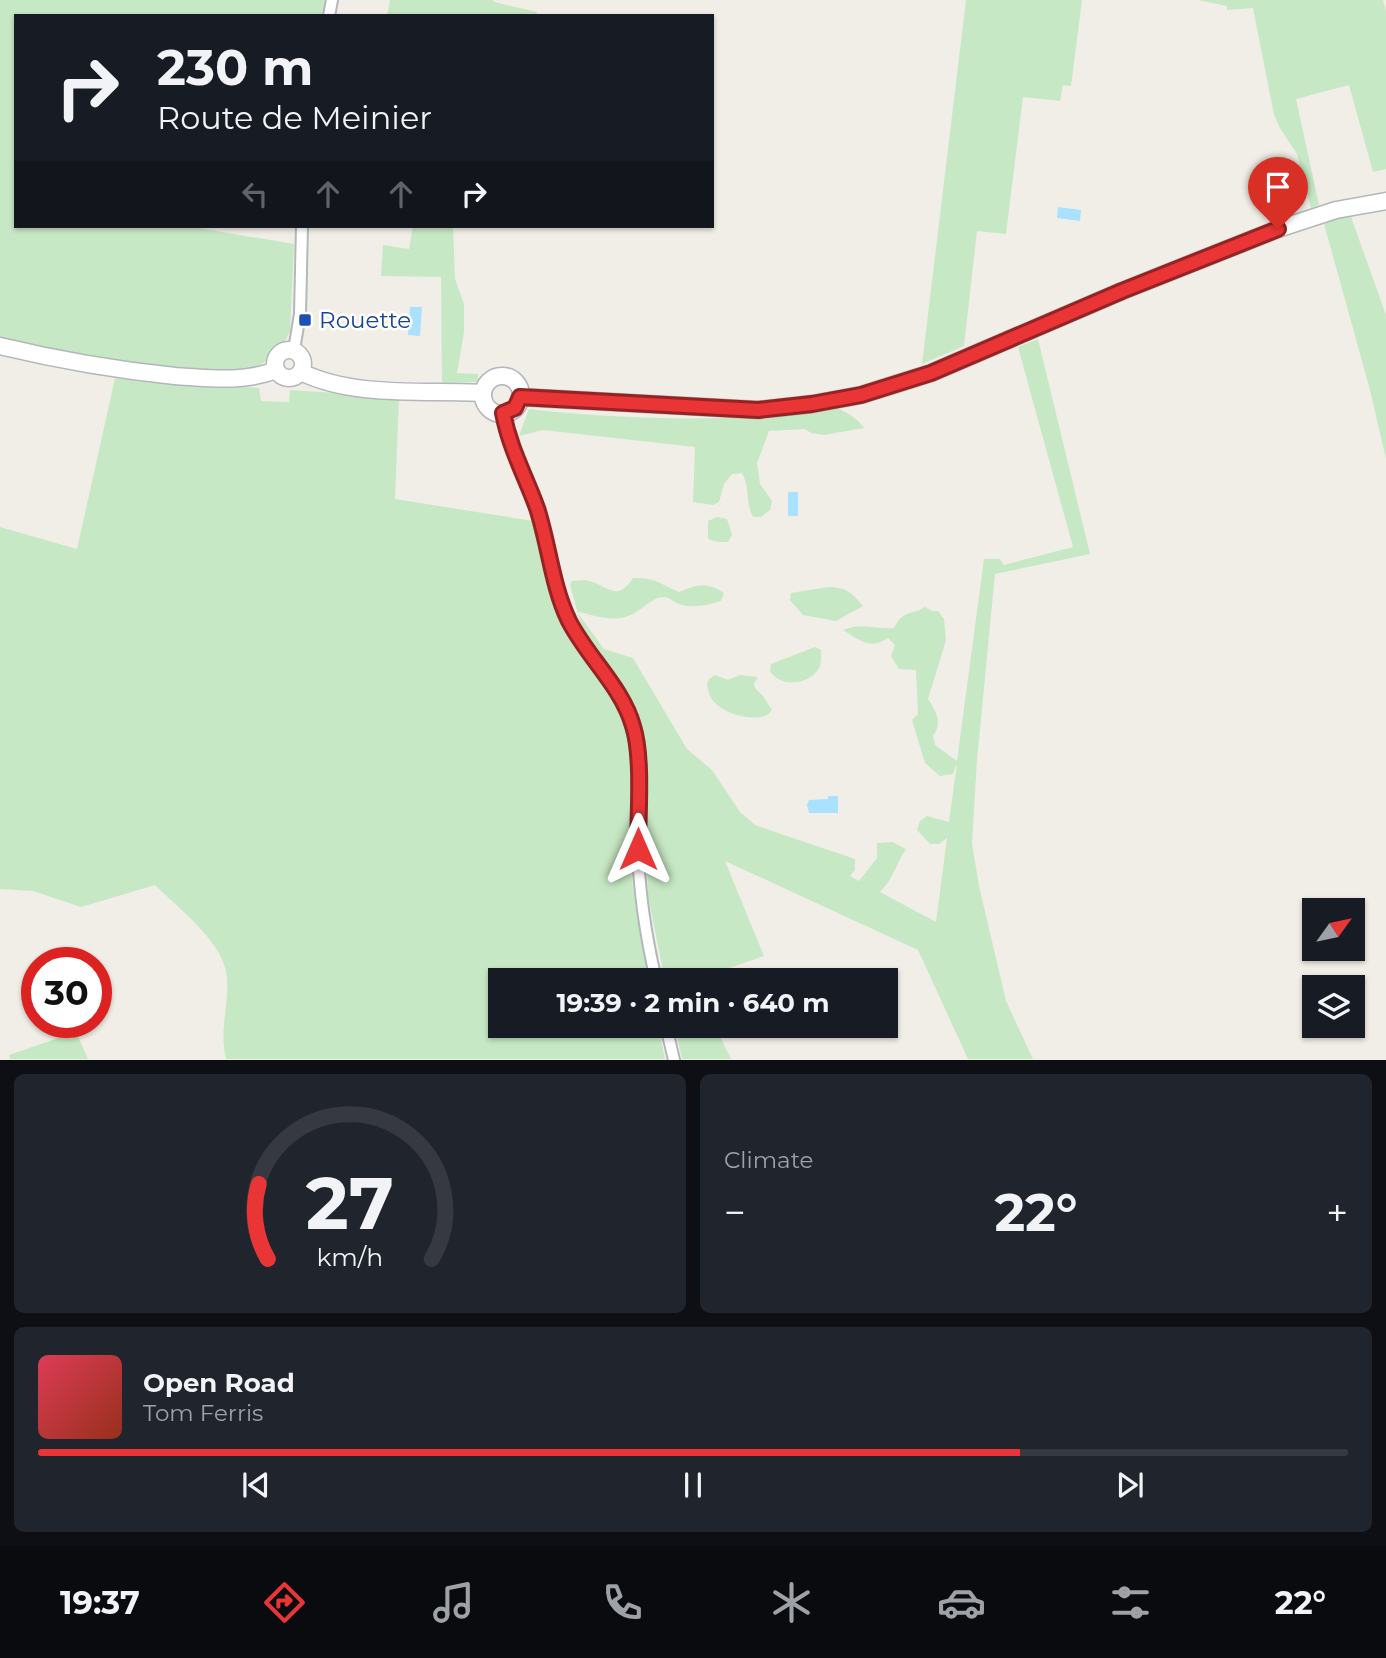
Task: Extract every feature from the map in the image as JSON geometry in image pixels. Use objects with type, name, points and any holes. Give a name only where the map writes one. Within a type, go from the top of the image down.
[{"type":"street","points":[[520,397],[758,410],[861,395],[931,373],[1134,286],[1278,229],[1336,210],[1386,201]]},
{"type":"street","points":[[294,351],[300,313],[302,228]]},
{"type":"street","points":[[0,345],[64,360],[172,375],[237,379],[276,370]]},
{"type":"street","points":[[287,350],[294,351],[302,357],[301,372],[291,379],[279,375],[276,370],[277,357],[287,350]]},
{"type":"street","points":[[301,372],[324,382],[347,387],[483,393]]},
{"type":"street","points":[[500,376],[513,379],[518,384],[520,397],[515,408],[503,413],[491,410],[483,393],[488,381],[500,376]]},
{"type":"street","points":[[503,413],[508,439],[537,508],[566,614],[577,635],[622,701],[633,725],[637,758],[640,887],[654,968]]},
{"type":"street","points":[[669,1038],[674,1059]]},
{"type":"green space","points":[[0,0],[326,0],[322,14],[14,14],[14,228],[198,228],[294,244],[290,331],[285,341],[257,367],[237,372],[145,366],[92,360],[0,338]]},
{"type":"green space","points":[[390,0],[493,0],[537,12],[536,14],[387,14]]},
{"type":"green space","points":[[966,0],[1082,0],[1071,86],[1063,85],[1060,101],[1023,97],[1006,234],[977,231],[964,346],[922,364]]},
{"type":"green space","points":[[1198,0],[1383,0],[1386,11],[1386,169],[1373,172],[1349,85],[1296,99],[1319,205],[1311,208],[1297,154],[1274,115],[1253,8],[1227,10],[1227,6]]},
{"type":"green space","points":[[1350,214],[1386,315],[1386,459],[1370,390],[1323,220]]},
{"type":"green space","points":[[413,228],[453,228],[455,279],[464,304],[464,332],[457,373],[478,374],[478,382],[442,383],[441,277],[381,276],[383,245],[409,249]]},
{"type":"green space","points":[[1038,339],[1090,554],[995,574],[972,843],[979,886],[1006,1001],[1033,1059],[968,1059],[918,950],[725,861],[764,956],[729,968],[663,968],[648,896],[643,744],[640,725],[630,701],[582,628],[578,613],[604,649],[633,658],[687,749],[712,770],[740,812],[755,825],[855,859],[855,870],[850,876],[859,881],[877,858],[877,843],[892,842],[906,849],[880,892],[936,922],[947,838],[939,844],[930,844],[917,830],[920,821],[927,816],[949,822],[957,763],[953,774],[940,776],[925,763],[912,720],[918,714],[916,670],[899,669],[891,656],[895,645],[888,638],[882,642],[865,642],[843,630],[863,626],[894,628],[904,616],[925,607],[938,611],[944,619],[946,640],[928,699],[937,717],[938,726],[933,736],[935,745],[957,761],[984,559],[1000,559],[1004,565],[1073,547],[1018,347]]},
{"type":"green space","points":[[115,378],[259,388],[261,401],[289,402],[290,390],[399,397],[395,499],[533,521],[546,578],[560,620],[622,715],[629,740],[631,870],[647,968],[488,968],[488,1038],[661,1038],[665,1059],[226,1059],[223,1038],[227,978],[224,965],[218,952],[199,927],[155,885],[81,907],[33,891],[0,889],[0,527],[77,549]]},
{"type":"green space","points":[[833,408],[849,414],[864,428],[824,435],[805,429],[769,431],[757,463],[760,484],[772,501],[770,510],[761,517],[753,517],[742,473],[732,474],[724,484],[719,502],[713,505],[693,502],[695,447],[543,430],[519,436],[529,409],[589,415],[740,418]]},
{"type":"green space","points":[[717,517],[727,519],[732,535],[728,542],[708,539],[708,521]]},
{"type":"green space","points":[[633,578],[641,578],[679,592],[701,585],[724,593],[721,601],[695,606],[679,604],[666,597],[660,598],[631,615],[617,618],[578,612],[570,585],[572,581],[587,580],[618,591]]},
{"type":"green space","points":[[828,587],[848,592],[863,606],[836,621],[803,615],[790,600],[791,593]]},
{"type":"green space","points":[[815,647],[821,650],[821,664],[809,678],[788,682],[770,671],[771,664]]},
{"type":"green space","points":[[715,675],[728,680],[740,675],[758,677],[754,683],[755,688],[772,710],[761,717],[753,718],[736,715],[721,708],[712,700],[707,687],[709,679]]},
{"type":"green space","points":[[59,1038],[79,1038],[88,1059],[10,1059],[9,1055]]},
{"type":"green space","points":[[678,1038],[721,1038],[731,1059],[682,1059]]},
{"type":"water","points":[[1058,207],[1081,210],[1080,221],[1057,218]]},
{"type":"water","points":[[410,307],[422,307],[420,336],[408,335]]},
{"type":"water","points":[[788,492],[798,492],[798,516],[788,516]]},
{"type":"water","points":[[828,796],[838,796],[838,813],[809,813],[809,800],[828,799]]},
{"type":"place","name":"Rouette","points":[[305,320]]},
{"type":"route","points":[[638,849],[637,758],[633,725],[622,701],[577,635],[563,607],[537,508],[508,439],[503,413],[515,408],[520,397],[758,410],[861,395],[931,373],[1122,291],[1278,229]]}]
